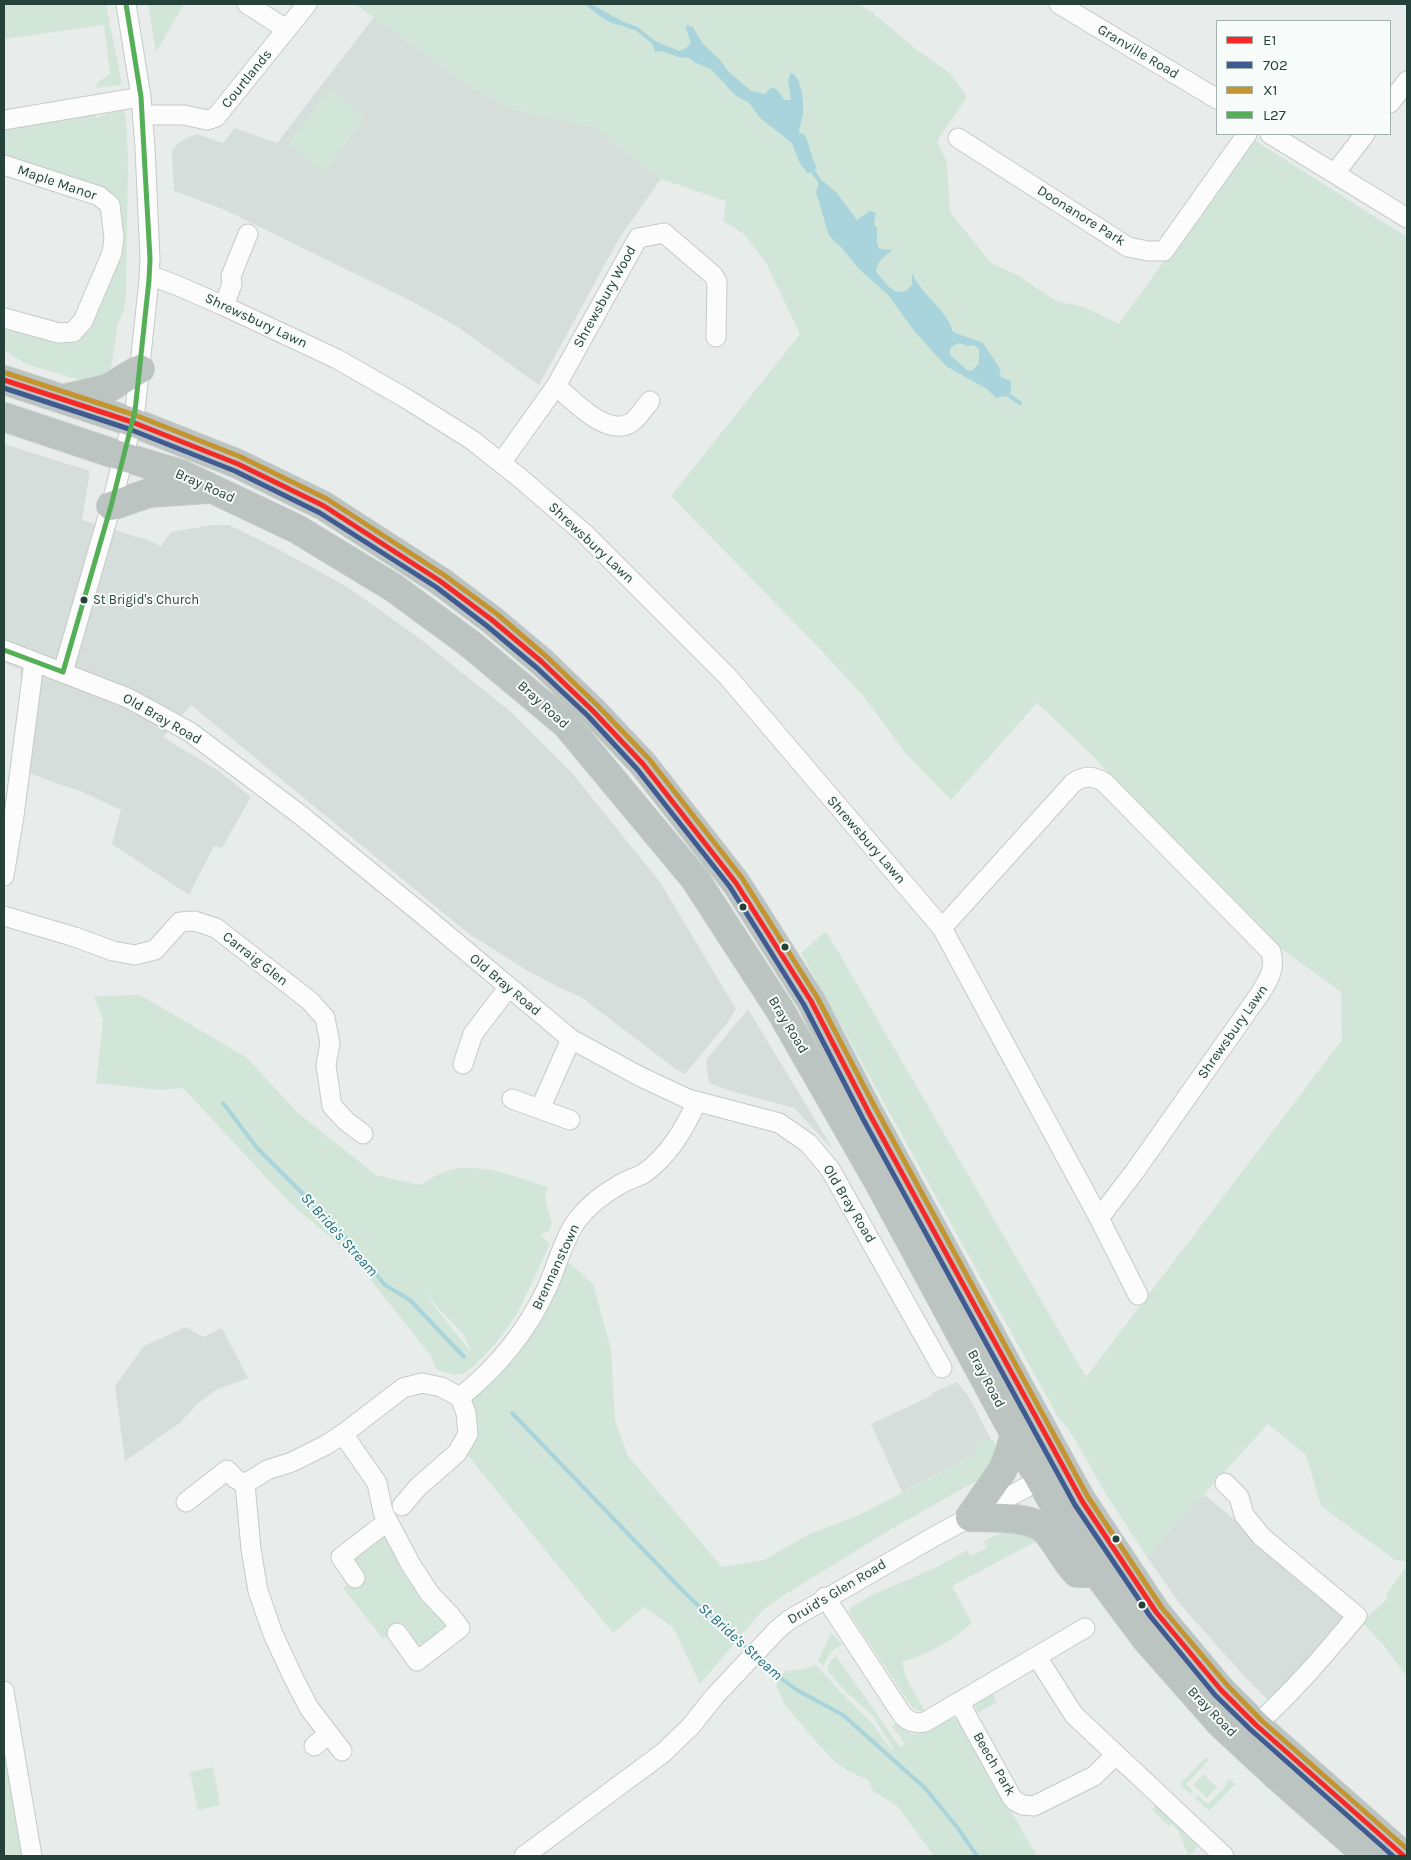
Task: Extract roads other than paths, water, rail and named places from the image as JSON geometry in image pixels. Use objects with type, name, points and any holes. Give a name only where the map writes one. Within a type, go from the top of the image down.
[{"type":"highway","points":[[62,399],[108,389],[140,369]]},
{"type":"highway","name":"Bray Road","points":[[4,380],[132,422],[238,464],[324,506],[440,581],[492,620],[542,662],[593,710],[643,764],[736,883],[811,1001],[1051,1473],[1078,1543],[1097,1573],[1146,1639],[1222,1724],[1277,1776],[1368,1856]]},
{"type":"highway","name":"Bray Road","points":[[4,417],[124,458],[181,474],[298,529],[394,588],[469,643],[566,724],[695,878],[780,1010],[877,1179],[1015,1434],[1101,1529],[1162,1620],[1222,1690],[1256,1725],[1404,1856]]},
{"type":"highway","points":[[111,506],[149,493],[214,489]]},
{"type":"highway","points":[[1015,1434],[1002,1471],[970,1517],[1034,1523],[1046,1531],[1066,1562],[1077,1573],[1097,1573]]},
{"type":"highway","points":[[1078,1543],[1101,1529]]},
{"type":"street","points":[[62,672],[124,458],[132,422],[140,369],[149,275],[146,162],[142,106],[126,4]]},
{"type":"street","points":[[247,4],[286,29]]},
{"type":"street","name":"Courtlands","points":[[142,106],[207,120],[216,117],[307,4]]},
{"type":"street","name":"Granville Road","points":[[1059,4],[1216,97]]},
{"type":"street","points":[[1391,102],[1407,81]]},
{"type":"street","points":[[4,120],[142,106]]},
{"type":"street","name":"Doonanore Park","points":[[958,138],[1128,246],[1148,251],[1164,251],[1246,135]]},
{"type":"street","points":[[1272,135],[1407,218]]},
{"type":"street","points":[[1334,173],[1364,135]]},
{"type":"street","name":"Maple Manor","points":[[4,164],[100,196],[110,205],[114,238],[112,253],[86,313],[73,332],[58,333],[4,318]]},
{"type":"street","name":"Shrewsbury Wood","points":[[501,463],[556,386],[638,238],[664,233],[713,275],[717,282],[716,337]]},
{"type":"street","points":[[224,306],[232,284],[231,276],[248,234]]},
{"type":"street","name":"Shrewsbury Lawn","points":[[149,275],[224,306],[345,363],[472,440],[585,534],[728,677],[942,928],[1099,1218],[1138,1295]]},
{"type":"street","points":[[556,386],[598,420],[612,426],[624,426],[632,422],[650,401]]},
{"type":"street","name":"Old Bray Road","points":[[4,650],[128,698],[190,732],[303,817],[428,919],[571,1040],[639,1076],[697,1102],[779,1123],[808,1143],[830,1169],[942,1368]]},
{"type":"street","points":[[4,876],[14,816],[34,662]]},
{"type":"street","name":"Shrewsbury Lawn","points":[[942,928],[1073,783],[1081,778],[1090,777],[1104,782],[1270,952],[1274,967],[1263,990],[1141,1163],[1099,1218]]},
{"type":"street","name":"Carraig Glen","points":[[4,916],[75,937],[113,951],[135,955],[155,950],[180,922],[194,921],[216,928],[310,1001],[325,1018],[330,1043],[326,1065],[332,1106],[362,1134]]},
{"type":"street","points":[[463,1064],[473,1034],[508,988]]},
{"type":"street","points":[[540,1108],[571,1040]]},
{"type":"street","points":[[512,1099],[570,1120]]},
{"type":"street","name":"Brennanstown","points":[[460,1397],[506,1355],[529,1322],[576,1221],[595,1201],[619,1184],[641,1175],[660,1161],[674,1142],[697,1102]]},
{"type":"street","points":[[245,1484],[267,1470],[292,1462],[343,1434],[403,1388],[422,1383],[441,1387],[460,1397],[466,1414],[468,1434],[457,1453],[418,1487],[402,1506]]},
{"type":"street","points":[[343,1434],[377,1483],[383,1512],[411,1565],[430,1594],[460,1628],[417,1661],[397,1633]]},
{"type":"street","points":[[186,1502],[227,1470],[236,1479],[245,1484]]},
{"type":"street","name":"Druid's Glen Road","points":[[524,1856],[663,1753],[691,1726],[714,1697],[777,1630],[800,1612],[1051,1473]]},
{"type":"street","points":[[1225,1483],[1239,1497],[1244,1515],[1262,1537],[1357,1616],[1278,1706],[1256,1725]]},
{"type":"street","points":[[245,1484],[251,1549],[258,1591],[273,1634],[292,1677],[309,1708],[342,1751]]},
{"type":"street","points":[[355,1578],[341,1557],[388,1521]]},
{"type":"street","points":[[825,1597],[903,1716],[917,1723],[925,1722],[1085,1628]]},
{"type":"street","points":[[1037,1656],[1074,1715],[1212,1852]]},
{"type":"street","points":[[4,1691],[32,1856]]},
{"type":"street","name":"Beech Park","points":[[959,1702],[1011,1796],[1015,1801],[1023,1805],[1034,1806],[1094,1776],[1116,1755]]},
{"type":"street","points":[[314,1746],[329,1734]]},
{"type":"water","points":[[585,4],[591,4],[627,24],[617,25],[599,15]]},
{"type":"water","points":[[687,25],[693,27],[703,44],[720,60],[728,71],[751,91],[765,94],[770,88],[773,88],[784,100],[791,100],[788,81],[790,74],[792,73],[795,76],[802,91],[803,104],[799,133],[804,134],[817,168],[808,174],[799,162],[792,143],[760,118],[749,103],[735,95],[711,69],[689,58],[678,57],[662,51],[655,52],[652,43],[657,42],[680,51],[686,48],[691,43],[686,29]]},
{"type":"water","points":[[823,181],[836,192],[857,220],[870,211],[876,213],[874,224],[877,228],[879,249],[893,250],[879,262],[876,272],[896,292],[906,291],[912,285],[912,273],[921,288],[945,316],[953,332],[983,343],[999,367],[1001,377],[1011,381],[1011,391],[1006,396],[996,398],[987,389],[946,366],[916,333],[888,295],[858,268],[841,247],[829,236],[816,192],[818,185]],"holes":[[[959,343],[968,346],[974,345],[979,349],[979,363],[973,370],[968,371],[950,355],[950,348]]]},
{"type":"waterway","points":[[623,24],[637,29],[657,45]]},
{"type":"waterway","points":[[810,167],[823,186]]},
{"type":"waterway","points":[[1004,392],[1020,403]]},
{"type":"waterway","name":"St Bride's Stream","points":[[223,1103],[257,1148],[339,1230],[385,1285],[410,1300],[464,1357]]},
{"type":"waterway","name":"St Bride's Stream","points":[[512,1413],[683,1591],[707,1614],[733,1633],[750,1652]]},
{"type":"waterway","name":"St Bride's Stream","points":[[756,1659],[797,1690],[843,1715],[925,1788],[957,1827],[977,1856]]},
{"type":"place","name":"St Brigid's Church","points":[[84,600]]}]
